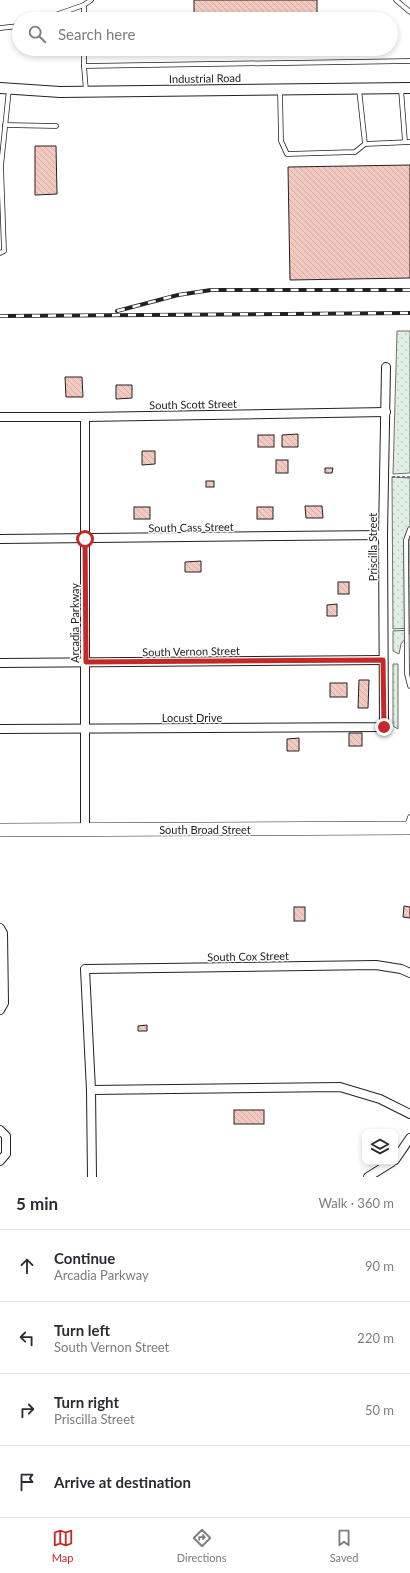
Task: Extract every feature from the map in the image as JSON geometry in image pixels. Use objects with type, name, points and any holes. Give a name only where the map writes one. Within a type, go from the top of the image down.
[{"type":"main road","name":"South Broad Street","points":[[0,830],[409,824]]},
{"type":"street","name":"Industrial Road","points":[[4,88],[60,92],[406,88]]},
{"type":"street","name":"Priscilla Street","points":[[384,727],[383,536],[386,367]]},
{"type":"street","name":"South Scott Street","points":[[0,417],[386,412]]},
{"type":"street","name":"Arcadia Parkway","points":[[85,417],[85,829]]},
{"type":"street","name":"South Cass Street","points":[[0,539],[383,536]]},
{"type":"street","name":"South Vernon Street","points":[[0,663],[383,660]]},
{"type":"street","name":"Locust Drive","points":[[0,729],[384,727]]},
{"type":"street","points":[[0,928],[3,933],[4,1003],[0,1010]]},
{"type":"street","name":"South Cox Street","points":[[91,1090],[85,969],[376,965],[401,969],[410,973]]},
{"type":"street","points":[[92,1177],[91,1090],[340,1087],[380,1099],[410,1114]]},
{"type":"street","points":[[0,1130],[6,1136],[6,1154],[0,1161]]},
{"type":"street","points":[[398,1156],[410,1138]]},
{"type":"street","points":[[368,1177],[387,1165]]},
{"type":"lane","points":[[64,12],[84,5],[91,0]]},
{"type":"lane","points":[[396,0],[410,12]]},
{"type":"lane","points":[[84,5],[84,12]]},
{"type":"lane","points":[[0,28],[12,27]]},
{"type":"lane","points":[[84,56],[86,92]]},
{"type":"lane","points":[[84,66],[410,61]]},
{"type":"lane","points":[[0,253],[4,251],[1,179],[5,123],[4,88]]},
{"type":"lane","points":[[405,142],[406,88]]},
{"type":"lane","points":[[359,89],[365,144]]},
{"type":"lane","points":[[280,90],[281,141],[287,154],[355,152],[365,144],[410,142]]},
{"type":"lane","points":[[0,121],[5,123],[56,126]]},
{"type":"lane","points":[[410,529],[406,540],[405,563],[407,674],[410,686]]},
{"type":"path","points":[[384,476],[410,477]]},
{"type":"green space","points":[[397,331],[410,331],[410,473],[393,474]]},
{"type":"green space","points":[[392,477],[410,478],[410,628],[393,629]]},
{"type":"green space","points":[[410,630],[410,633],[401,644],[399,654],[393,651],[393,631]]},
{"type":"green space","points":[[393,664],[398,664],[398,729],[393,726]]},
{"type":"building","points":[[194,0],[317,0],[317,12],[194,12]]},
{"type":"building","points":[[35,146],[56,146],[57,194],[35,195]]},
{"type":"building","points":[[410,165],[410,278],[290,280],[288,167]]},
{"type":"building","points":[[65,377],[82,377],[83,397],[66,397]]},
{"type":"building","points":[[116,385],[132,385],[132,398],[116,399]]},
{"type":"building","points":[[298,434],[298,447],[282,447],[282,435]]},
{"type":"building","points":[[258,435],[274,435],[274,447],[258,447]]},
{"type":"building","points":[[142,451],[155,451],[155,464],[142,465]]},
{"type":"building","points":[[276,460],[288,460],[288,473],[276,473]]},
{"type":"building","points":[[325,468],[333,468],[332,473],[325,473]]},
{"type":"building","points":[[206,481],[214,481],[214,487],[206,487]]},
{"type":"building","points":[[305,506],[322,506],[323,518],[306,518]]},
{"type":"building","points":[[134,507],[150,507],[150,519],[134,519]]},
{"type":"building","points":[[257,507],[273,507],[273,519],[257,519]]},
{"type":"building","points":[[201,561],[201,572],[185,572],[185,562]]},
{"type":"building","points":[[338,582],[349,582],[349,594],[338,594]]},
{"type":"building","points":[[337,604],[337,616],[327,616],[327,605]]},
{"type":"building","points":[[359,680],[369,680],[368,708],[358,708]]},
{"type":"building","points":[[330,683],[347,683],[347,697],[330,697]]},
{"type":"building","points":[[349,733],[362,733],[362,746],[349,746]]},
{"type":"building","points":[[299,738],[299,751],[287,751],[287,739]]},
{"type":"building","points":[[404,906],[410,907],[410,918],[403,917]]},
{"type":"building","points":[[294,907],[305,907],[305,921],[294,921]]},
{"type":"building","points":[[147,1025],[147,1031],[138,1031],[138,1026]]},
{"type":"building","points":[[234,1110],[264,1110],[264,1124],[234,1124]]},
{"type":"railway","points":[[117,311],[178,295],[211,290],[410,290]]},
{"type":"railway","points":[[0,316],[410,313]]},
{"type":"route","points":[[85,539],[86,662],[383,660],[384,727]]}]
